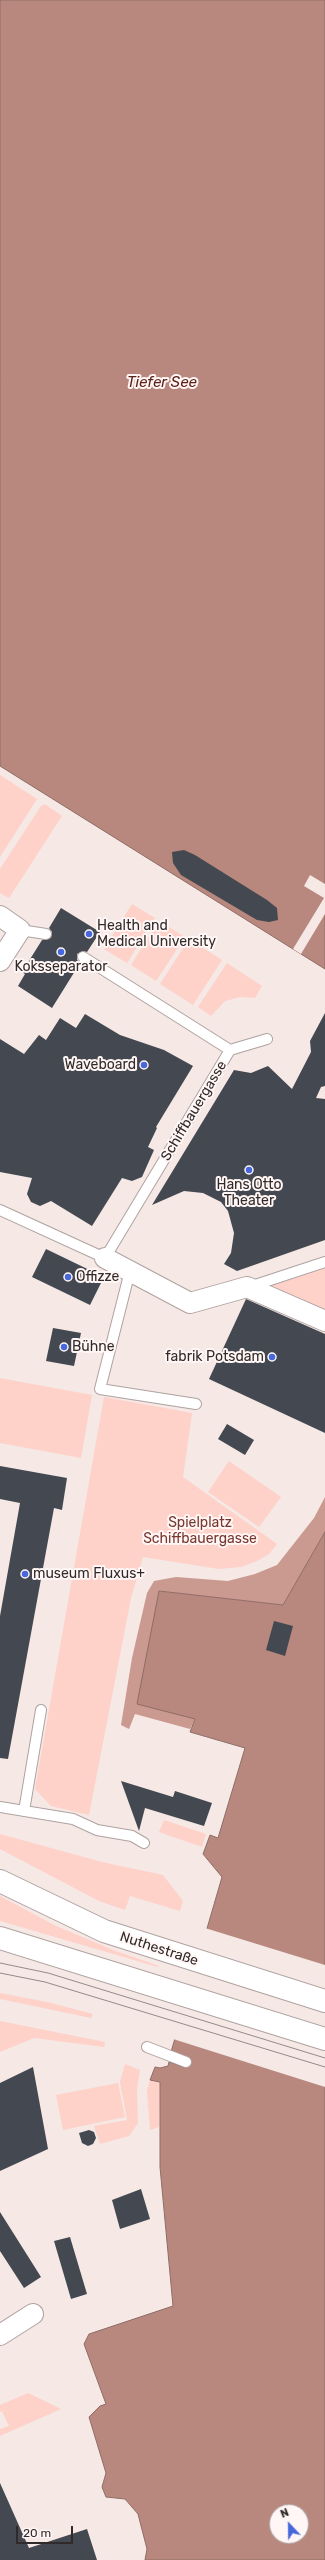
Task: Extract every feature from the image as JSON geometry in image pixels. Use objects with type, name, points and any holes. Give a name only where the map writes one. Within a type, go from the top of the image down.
[{"type":"highway","name":"Nuthestraße","points":[[0,1881],[104,1931],[165,1952],[325,2001]]},
{"type":"highway","points":[[0,1938],[325,2039]]},
{"type":"street","points":[[0,916],[20,930],[0,961]]},
{"type":"street","points":[[105,1258],[190,1303],[247,1287],[325,1320]]},
{"type":"street","points":[[0,2335],[32,2314]]},
{"type":"lane","points":[[20,930],[46,934]]},
{"type":"lane","name":"Schiffbauergasse","points":[[83,957],[230,1050],[105,1258]]},
{"type":"lane","points":[[230,1050],[267,1039]]},
{"type":"lane","points":[[0,1210],[105,1258]]},
{"type":"lane","points":[[247,1287],[325,1262]]},
{"type":"lane","points":[[130,1271],[100,1389],[196,1404]]},
{"type":"lane","points":[[24,1811],[41,1710]]},
{"type":"lane","points":[[0,1807],[72,1819],[97,1830],[132,1836],[144,1843]]},
{"type":"lane","points":[[147,2047],[186,2062]]},
{"type":"green space","points":[[0,775],[37,799],[0,857]]},
{"type":"green space","points":[[45,804],[62,816],[9,898],[0,893],[0,869],[41,806]]},
{"type":"green space","points":[[132,904],[155,918],[127,963],[104,949]]},
{"type":"green space","points":[[159,921],[185,937],[156,981],[131,965]]},
{"type":"green space","points":[[189,939],[222,960],[193,1005],[160,984]]},
{"type":"green space","points":[[227,963],[262,986],[255,998],[240,997],[225,1001],[211,1016],[198,1007]]},
{"type":"green space","points":[[325,1267],[325,1310],[269,1286]]},
{"type":"green space","points":[[0,1378],[92,1395],[81,1458],[0,1443]]},
{"type":"green space","name":"Spielplatz Schiffbauergasse","points":[[104,1397],[192,1413],[183,1477],[277,1544],[269,1554],[257,1561],[241,1567],[219,1569],[143,1557],[131,1598],[89,1815],[51,1806],[35,1789]]},
{"type":"green space","points":[[229,1461],[281,1497],[259,1527],[208,1492]]},
{"type":"green space","points":[[164,1820],[206,1834],[202,1847],[159,1832]]},
{"type":"green space","points":[[0,1834],[102,1862],[163,1875],[183,1901],[180,1911],[130,1896],[125,1910],[99,1901],[0,1849]]},
{"type":"green space","points":[[0,1896],[54,1925],[113,1950],[159,1966],[158,1967],[0,1921]]},
{"type":"green space","points":[[0,1993],[47,2002],[93,2014],[91,2018],[0,1999]]},
{"type":"green space","points":[[0,2021],[105,2042],[104,2047],[34,2038],[0,2052]]},
{"type":"green space","points":[[125,2064],[140,2070],[137,2089],[138,2123],[129,2136],[100,2144],[94,2126],[127,2120],[120,2082]]},
{"type":"green space","points":[[150,2080],[160,2082],[159,2127],[150,2130],[147,2091]]},
{"type":"green space","points":[[118,2083],[125,2117],[63,2130],[56,2095]]},
{"type":"green space","points":[[28,2393],[61,2409],[0,2436],[0,2429],[9,2426],[2,2411],[0,2412],[0,2405]]},
{"type":"shaded area","points":[[325,1497],[325,1532],[283,1605],[159,1591],[195,1719],[190,1729],[135,1714],[129,1729],[121,1725],[132,1658],[147,1593],[154,1581],[176,1577],[228,1581],[255,1574],[277,1565],[314,1518]]},
{"type":"water","name":"Tiefer See","points":[[0,0],[325,0],[325,969],[0,766]]},
{"type":"water","points":[[325,1532],[325,2560],[145,2560],[147,2549],[138,2514],[125,2499],[106,2497],[102,2487],[106,2473],[89,2417],[100,2406],[106,2404],[84,2344],[89,2334],[173,2306],[160,2167],[160,2082],[150,2080],[155,2067],[160,2068],[168,2066],[169,2062],[184,2067],[187,2057],[171,2052],[222,1877],[203,1854],[210,1835],[218,1838],[245,1748],[190,1732],[195,1719],[137,1704],[159,1591],[283,1605]]},
{"type":"pier","points":[[310,875],[325,884],[325,914],[301,954],[293,949],[324,898],[304,886]]},
{"type":"pier","points":[[205,1928],[325,1965],[325,2087],[173,2039]]},
{"type":"building","points":[[184,850],[195,855],[267,900],[277,908],[278,920],[269,922],[257,920],[181,875],[173,863],[172,852]]},
{"type":"building","name":"Koksseparator","points":[[61,908],[100,932],[87,952],[83,951],[77,954],[77,960],[80,963],[52,1008],[18,986],[25,974],[22,972],[42,940],[51,938],[52,932],[49,928]]},
{"type":"building","name":"Hans Otto Theater","points":[[325,1013],[325,1086],[321,1087],[316,1098],[325,1099],[325,1240],[237,1271],[224,1264],[231,1253],[234,1233],[228,1211],[221,1202],[203,1193],[184,1191],[152,1205],[234,1070],[251,1073],[268,1066],[292,1089],[311,1052],[310,1041]]},
{"type":"building","points":[[85,1014],[120,1035],[164,1050],[193,1066],[156,1127],[157,1128],[148,1147],[154,1150],[142,1177],[132,1181],[122,1178],[92,1226],[51,1201],[40,1206],[31,1202],[27,1194],[32,1178],[0,1172],[0,1039],[24,1054],[39,1035],[46,1040],[60,1018],[76,1028]]},
{"type":"building","name":"Offizze","points":[[46,1249],[104,1277],[90,1305],[32,1277]]},
{"type":"building","name":"fabrik Potsdam","points":[[246,1299],[325,1334],[325,1433],[209,1379]]},
{"type":"building","name":"Bühne","points":[[53,1328],[81,1333],[74,1366],[46,1361]]},
{"type":"building","points":[[227,1424],[254,1440],[245,1455],[218,1439]]},
{"type":"building","points":[[0,1466],[67,1478],[62,1510],[54,1508],[8,1759],[0,1758],[0,1616],[20,1503],[0,1499]]},
{"type":"building","points":[[274,1621],[293,1626],[285,1656],[266,1650]]},
{"type":"building","points":[[121,1781],[173,1797],[175,1791],[212,1803],[204,1826],[145,1808],[139,1831]]},
{"type":"building","points":[[33,2067],[48,2149],[0,2171],[0,2083]]},
{"type":"building","points":[[89,2130],[94,2132],[96,2138],[93,2144],[88,2146],[82,2143],[79,2133]]},
{"type":"building","points":[[141,2189],[150,2219],[120,2229],[112,2200]]},
{"type":"building","points":[[0,2212],[41,2277],[24,2288],[0,2251]]},
{"type":"building","points":[[70,2237],[87,2294],[71,2299],[54,2241]]},
{"type":"building","points":[[0,2483],[29,2548],[87,2529],[97,2560],[0,2560]]},
{"type":"tram line","points":[[0,1963],[48,1973],[325,2058]]},
{"type":"tram line","points":[[0,1973],[45,1982],[325,2067]]},
{"type":"place","name":"Health and Medical University","points":[[89,934]]},
{"type":"place","name":"Koksseparator","points":[[61,952]]},
{"type":"place","name":"Waveboard","points":[[144,1065]]},
{"type":"place","name":"Hans Otto Theater","points":[[249,1170]]},
{"type":"place","name":"Offizze","points":[[68,1277]]},
{"type":"place","name":"Bühne","points":[[64,1347]]},
{"type":"place","name":"fabrik Potsdam","points":[[272,1357]]},
{"type":"place","name":"museum Fluxus+","points":[[25,1574]]}]
